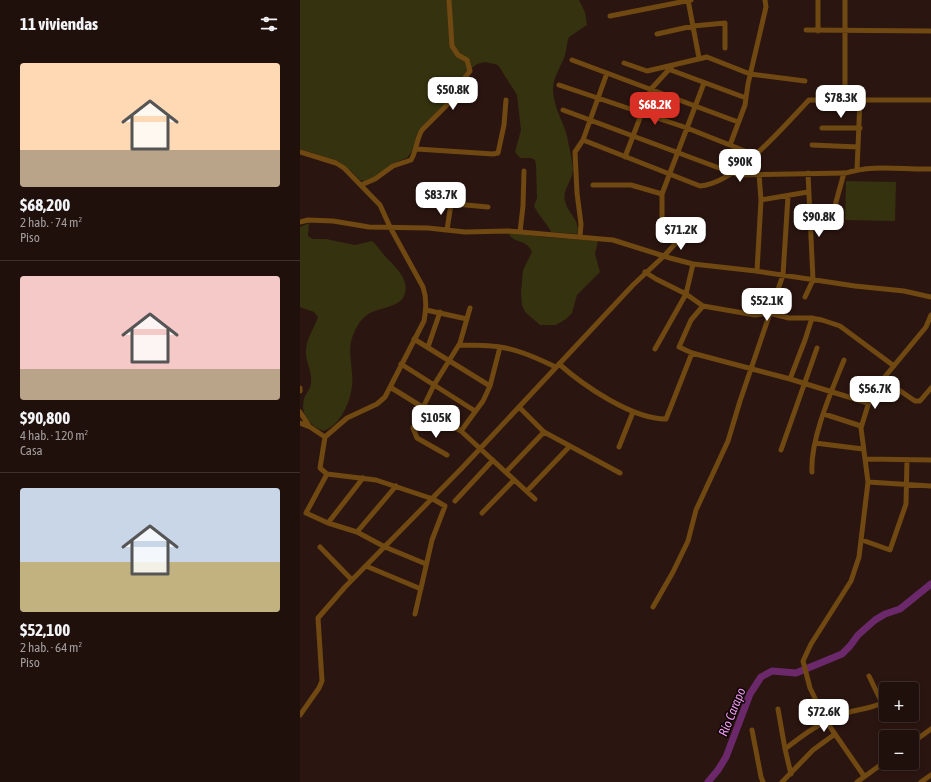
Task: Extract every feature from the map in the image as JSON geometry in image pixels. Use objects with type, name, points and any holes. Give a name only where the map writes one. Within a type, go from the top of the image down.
[{"type":"street","points":[[362,185],[375,179],[393,166],[411,160],[417,149],[419,135],[422,130],[448,104],[456,88],[470,70],[467,60],[458,55],[452,46],[449,0]]},
{"type":"street","points":[[610,16],[663,3],[689,0],[699,58]]},
{"type":"street","points":[[730,145],[746,98],[750,74],[766,7],[765,0]]},
{"type":"street","points":[[818,0],[818,31]]},
{"type":"street","points":[[845,0],[845,99]]},
{"type":"street","points":[[657,34],[693,26],[725,23],[725,48]]},
{"type":"street","points":[[806,30],[931,31]]},
{"type":"street","points":[[624,63],[647,71],[707,57],[750,74],[805,81]]},
{"type":"street","points":[[572,60],[738,122]]},
{"type":"street","points":[[625,157],[651,89],[673,65]]},
{"type":"street","points":[[668,69],[746,98]]},
{"type":"street","points":[[580,237],[581,224],[577,193],[575,152],[583,140],[607,73]]},
{"type":"street","points":[[662,237],[662,194],[704,83]]},
{"type":"street","points":[[559,85],[687,128],[755,155]]},
{"type":"street","points":[[857,169],[860,128],[860,99]]},
{"type":"street","points":[[417,149],[493,154],[498,153],[504,125],[506,100]]},
{"type":"street","points":[[583,140],[700,186],[717,182],[755,155],[809,100],[931,100]]},
{"type":"street","points":[[563,110],[738,175],[844,173],[857,169],[931,169]]},
{"type":"street","points":[[822,128],[860,128]]},
{"type":"street","points":[[812,145],[858,146]]},
{"type":"street","points":[[300,152],[336,163],[344,168],[380,205],[426,295],[424,321],[385,397],[352,415],[325,437],[320,468],[327,474],[376,480],[396,486],[433,499],[445,506],[432,540],[415,614]]},
{"type":"street","points":[[520,232],[523,206],[524,170]]},
{"type":"street","points":[[805,298],[813,280],[808,173]]},
{"type":"street","points":[[831,220],[844,173]]},
{"type":"street","points":[[757,271],[761,200],[759,174]]},
{"type":"street","points":[[593,185],[631,185],[662,194]]},
{"type":"street","points":[[761,200],[808,192]]},
{"type":"street","points":[[654,607],[688,541],[696,510],[728,441],[782,275],[788,196]]},
{"type":"street","points":[[422,201],[488,208]]},
{"type":"street","points":[[447,230],[451,204]]},
{"type":"street","points":[[300,222],[308,220],[333,221],[369,227],[464,232],[520,232],[613,240],[694,264],[904,291],[931,297]]},
{"type":"street","points":[[300,714],[322,682],[318,618],[352,580],[433,499],[645,272],[664,256],[685,233]]},
{"type":"street","points":[[655,349],[686,294],[694,264]]},
{"type":"street","points":[[645,272],[686,294],[703,306],[755,315],[769,313],[789,318],[812,318],[840,326],[894,366]]},
{"type":"street","points":[[703,306],[691,320],[679,347],[692,353],[790,379],[868,403]]},
{"type":"street","points":[[448,455],[417,438],[413,428],[434,385],[459,345],[470,308]]},
{"type":"street","points":[[426,310],[467,319]]},
{"type":"street","points":[[428,347],[440,312]]},
{"type":"street","points":[[864,776],[826,721],[806,678],[803,661],[806,652],[851,581],[860,557],[868,482],[861,426],[868,403],[883,379],[926,328],[931,315]]},
{"type":"street","points":[[790,379],[812,318]]},
{"type":"street","points":[[414,339],[490,386]]},
{"type":"street","points":[[459,345],[500,347],[529,355],[558,366],[633,412],[657,419],[666,419],[692,353]]},
{"type":"street","points":[[461,431],[483,401],[490,386],[500,347]]},
{"type":"street","points":[[781,450],[804,383],[818,348]]},
{"type":"street","points":[[812,472],[815,443],[844,360]]},
{"type":"street","points":[[402,364],[476,411]]},
{"type":"street","points":[[883,379],[915,401],[920,401],[931,388]]},
{"type":"street","points":[[390,387],[423,406],[461,431],[535,499]]},
{"type":"street","points":[[519,407],[544,432],[620,474]]},
{"type":"street","points":[[300,412],[310,427]]},
{"type":"street","points":[[619,447],[633,412]]},
{"type":"street","points":[[824,414],[861,426]]},
{"type":"street","points":[[300,423],[310,427],[325,437]]},
{"type":"street","points":[[506,472],[544,432]]},
{"type":"street","points":[[815,443],[863,449]]},
{"type":"street","points":[[527,491],[569,447]]},
{"type":"street","points":[[865,459],[931,460]]},
{"type":"street","points":[[455,502],[493,460]]},
{"type":"street","points":[[862,540],[890,550],[906,504],[907,460]]},
{"type":"street","points":[[327,474],[306,513],[328,523],[357,532],[385,547],[426,564]]},
{"type":"street","points":[[328,523],[363,478]]},
{"type":"street","points":[[482,513],[514,480]]},
{"type":"street","points":[[868,482],[931,486]]},
{"type":"street","points":[[357,532],[396,486]]},
{"type":"street","points":[[320,547],[352,580]]},
{"type":"street","points":[[366,566],[421,588]]},
{"type":"street","points":[[785,749],[826,721],[846,713],[865,709],[882,703],[869,676]]},
{"type":"street","points":[[778,709],[791,774]]},
{"type":"street","points":[[752,730],[763,782]]},
{"type":"street","points":[[919,738],[929,730],[931,737]]},
{"type":"street","points":[[782,782],[813,750],[835,734]]},
{"type":"street","points":[[857,782],[879,766]]},
{"type":"street","points":[[921,782],[930,778]]},
{"type":"shaded area","points":[[300,0],[579,0],[585,12],[587,25],[569,37],[565,55],[553,85],[553,95],[567,136],[573,169],[573,173],[564,197],[567,206],[576,221],[578,229],[577,234],[551,232],[534,206],[537,198],[535,160],[531,158],[520,158],[515,152],[521,130],[517,95],[498,65],[485,62],[477,64],[468,71],[454,86],[447,102],[417,134],[413,150],[407,158],[394,163],[375,177],[364,181],[360,180],[338,161],[300,149]]},
{"type":"shaded area","points":[[846,181],[896,182],[895,221],[845,220]]},
{"type":"shaded area","points":[[309,223],[308,236],[313,239],[326,239],[355,245],[372,241],[396,267],[405,282],[406,287],[403,298],[399,302],[367,315],[362,319],[356,328],[352,338],[350,350],[352,386],[347,406],[340,418],[330,428],[324,431],[310,423],[303,410],[304,399],[311,382],[306,350],[318,317],[314,312],[300,307],[300,227]]},
{"type":"shaded area","points":[[508,233],[598,241],[595,254],[600,272],[577,295],[572,313],[556,325],[540,325],[525,312],[522,305],[521,293],[523,270],[532,252],[527,245],[514,239]]},
{"type":"waterway","name":"Río Carapo","points":[[708,782],[726,757],[750,694],[761,677],[772,671],[796,673],[842,654],[858,635],[875,620],[885,614],[900,609],[931,584]]}]
